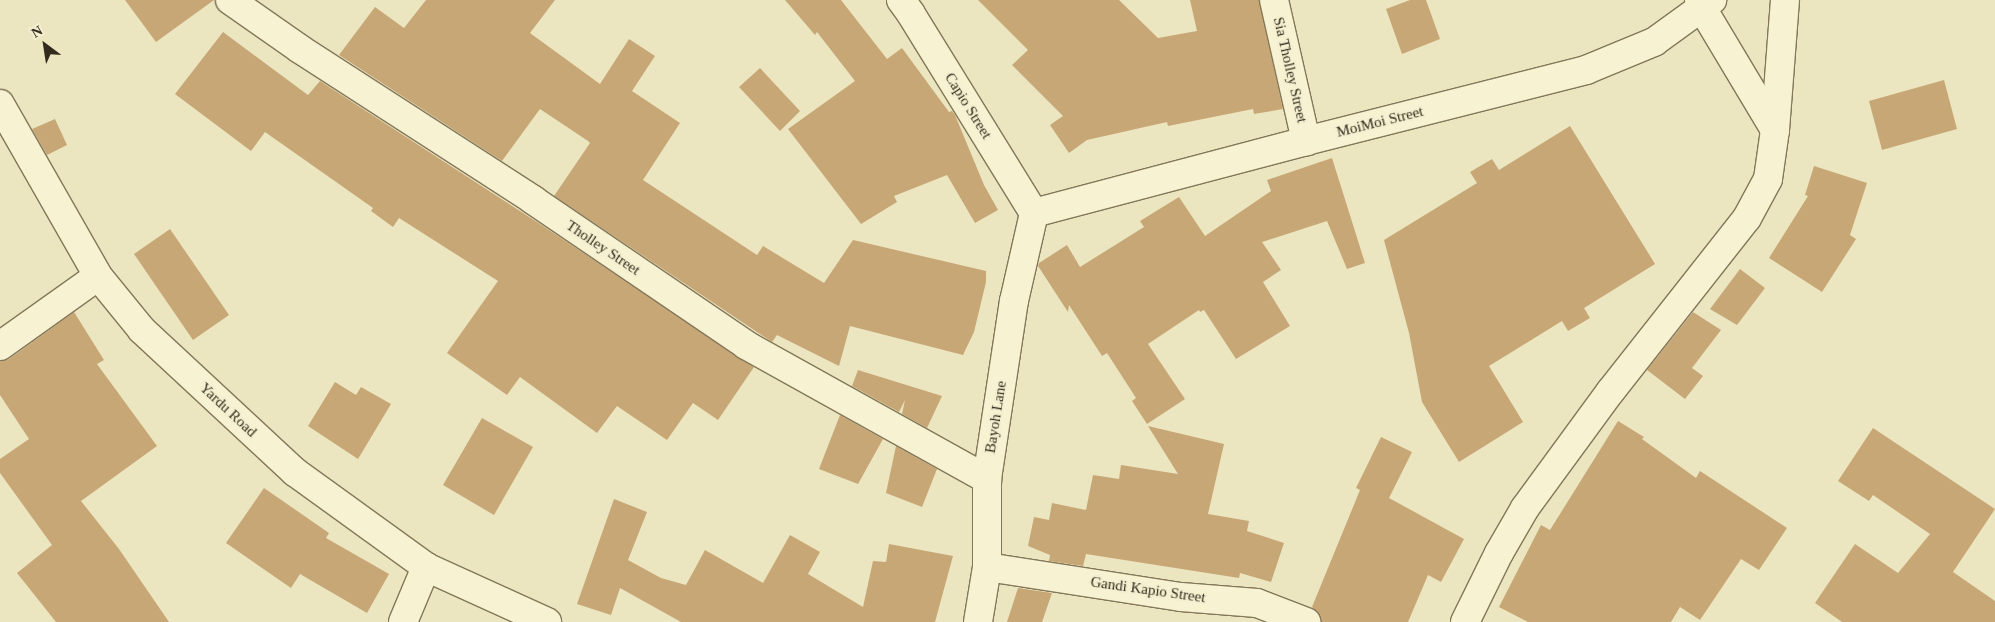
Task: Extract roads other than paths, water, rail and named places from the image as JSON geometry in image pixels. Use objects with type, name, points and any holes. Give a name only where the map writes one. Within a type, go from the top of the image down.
[{"type":"street","name":"Tholley Street","points":[[230,0],[300,49],[533,200],[746,345],[986,479]]},
{"type":"street","name":"Capio Street","points":[[900,0],[911,14],[1034,213]]},
{"type":"street","name":"Sia Tholley Street","points":[[1274,0],[1306,140]]},
{"type":"street","points":[[1465,622],[1499,553],[1525,508],[1610,392],[1747,218],[1768,180],[1775,130],[1785,0]]},
{"type":"street","name":"MoiMoi Street","points":[[1034,213],[1306,140],[1586,70],[1654,42],[1704,3]]},
{"type":"street","points":[[1704,3],[1775,130]]},
{"type":"street","name":"Yardu Road","points":[[0,104],[98,276],[142,330],[295,472],[426,567],[547,622]]},
{"type":"street","name":"Bayoh Lane","points":[[978,622],[987,568],[986,479],[1014,301],[1034,213]]},
{"type":"street","points":[[0,346],[98,276]]},
{"type":"street","points":[[402,622],[426,567]]},
{"type":"street","name":"Gandi Kapio Street","points":[[987,568],[1182,597],[1257,603],[1306,622]]}]
